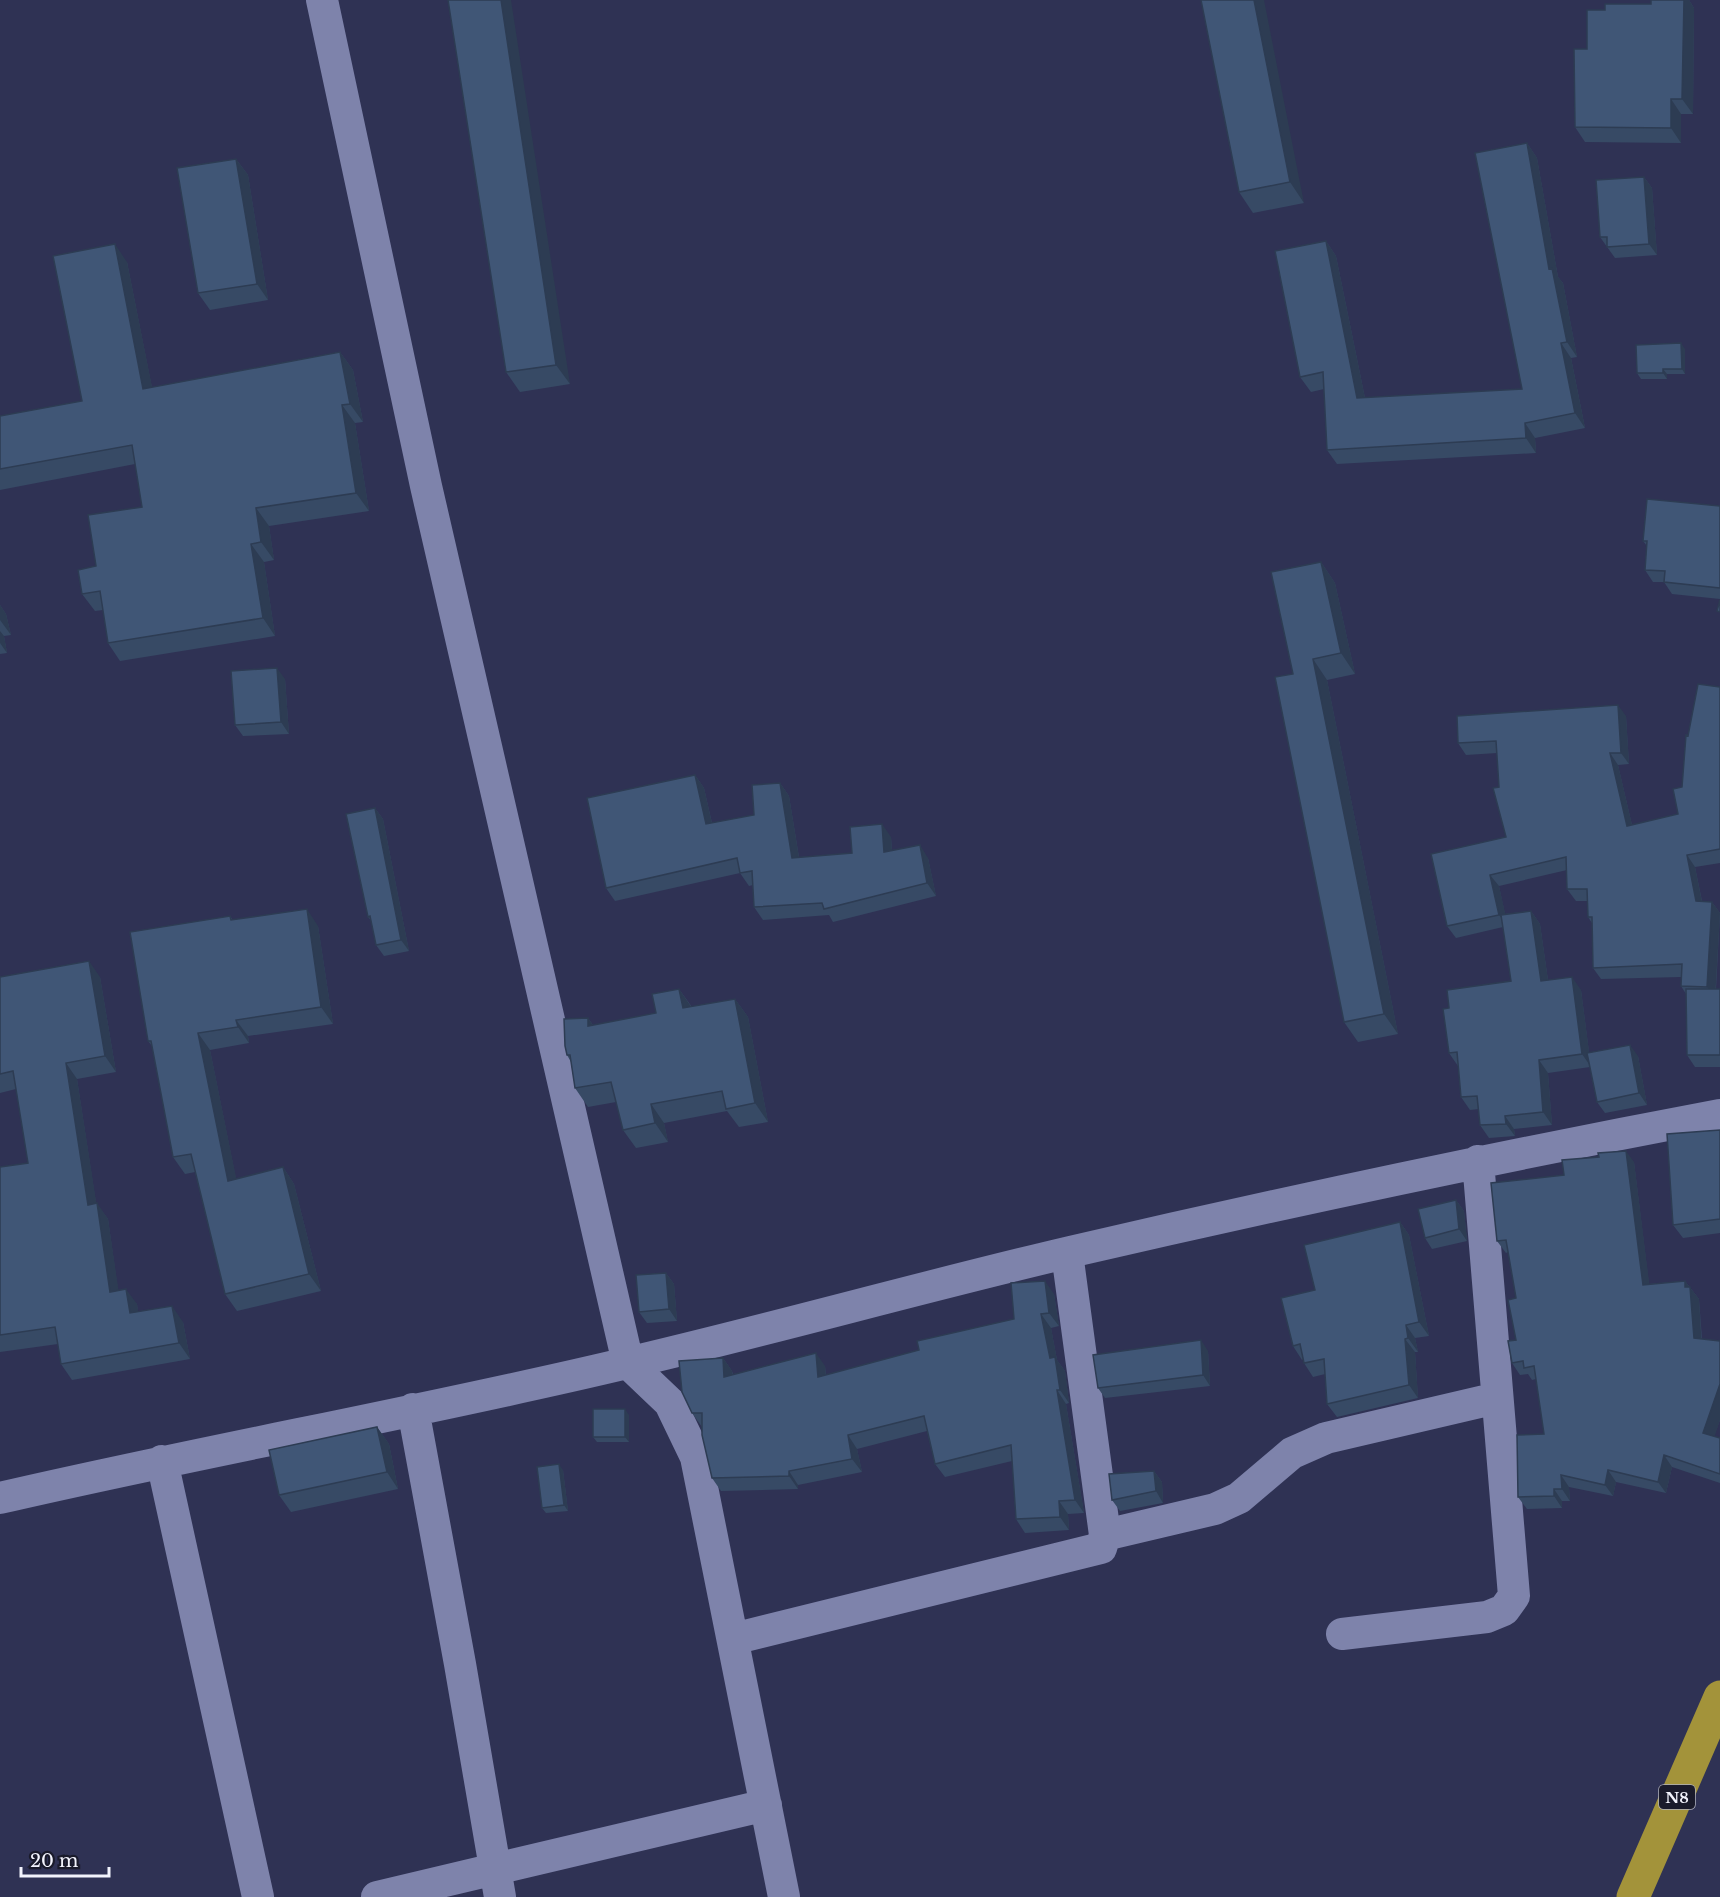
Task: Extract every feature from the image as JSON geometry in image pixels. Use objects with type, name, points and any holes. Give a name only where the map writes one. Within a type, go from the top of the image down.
[{"type":"highway","name":"N8","points":[[1633,1897],[1712,1735],[1720,1697]]},
{"type":"street","points":[[322,0],[426,486],[628,1363],[670,1403],[696,1457],[784,1897]]},
{"type":"street","points":[[0,1498],[162,1461],[628,1363],[1067,1253],[1478,1161],[1720,1114]]},
{"type":"street","points":[[1342,1634],[1487,1617],[1504,1610],[1514,1596],[1478,1161]]},
{"type":"street","points":[[733,1640],[1101,1548],[1105,1535],[1067,1253]]},
{"type":"street","points":[[1105,1535],[1215,1509],[1239,1498],[1292,1453],[1326,1438],[1497,1398]]},
{"type":"street","points":[[413,1409],[460,1664],[497,1884]]},
{"type":"street","points":[[162,1461],[258,1897]]},
{"type":"street","points":[[377,1897],[497,1884],[766,1806]]},
{"type":"building","points":[[448,0],[501,0],[556,365],[506,372]]},
{"type":"building","points":[[1201,0],[1254,0],[1290,182],[1239,192]]},
{"type":"building","points":[[1651,0],[1684,0],[1682,99],[1671,99],[1671,128],[1575,127],[1574,49],[1587,49],[1587,10],[1605,10],[1605,4],[1651,4]]},
{"type":"building","points":[[1527,143],[1549,269],[1552,268],[1567,342],[1561,343],[1575,413],[1525,423],[1526,438],[1327,450],[1323,372],[1300,377],[1275,251],[1326,241],[1357,398],[1522,389],[1475,153]]},
{"type":"building","points":[[236,159],[257,284],[198,293],[177,168]]},
{"type":"building","points":[[1644,177],[1649,244],[1607,247],[1607,237],[1600,237],[1596,180]]},
{"type":"building","points":[[115,244],[143,389],[340,352],[350,404],[342,405],[356,493],[256,508],[261,542],[251,544],[263,618],[108,643],[100,591],[82,594],[78,570],[96,566],[88,515],[142,507],[132,445],[0,469],[0,416],[82,401],[53,256]]},
{"type":"building","points":[[1681,343],[1682,369],[1663,369],[1663,373],[1637,373],[1636,345]]},
{"type":"building","points":[[1647,499],[1720,506],[1720,588],[1664,582],[1665,571],[1645,570],[1647,541],[1643,541]]},
{"type":"building","points":[[1321,562],[1341,653],[1313,659],[1384,1014],[1344,1022],[1275,677],[1293,674],[1271,572]]},
{"type":"building","points":[[277,668],[281,722],[235,725],[231,671]]},
{"type":"building","points":[[1698,684],[1720,687],[1720,849],[1687,855],[1696,901],[1712,902],[1707,987],[1681,986],[1682,964],[1593,968],[1592,917],[1588,917],[1587,889],[1567,889],[1566,857],[1490,875],[1499,915],[1447,926],[1431,854],[1506,837],[1493,788],[1499,787],[1496,741],[1458,743],[1457,716],[1618,705],[1621,753],[1610,753],[1627,826],[1678,814],[1673,789],[1682,787],[1686,735],[1688,736]]},
{"type":"building","points":[[695,775],[706,824],[754,815],[752,785],[780,783],[792,858],[852,853],[850,827],[882,824],[884,852],[920,845],[927,883],[824,909],[822,903],[754,907],[752,871],[740,873],[737,858],[606,888],[587,798]]},
{"type":"building","points":[[375,808],[401,940],[376,945],[346,814]]},
{"type":"building","points":[[307,909],[321,1007],[236,1020],[238,1027],[198,1033],[228,1181],[283,1167],[309,1274],[225,1294],[191,1154],[173,1157],[151,1041],[148,1041],[130,932],[230,916],[231,920]]},
{"type":"building","points":[[1531,911],[1541,981],[1572,977],[1582,1054],[1539,1060],[1543,1112],[1505,1116],[1506,1124],[1480,1125],[1477,1096],[1461,1097],[1457,1052],[1449,1053],[1443,1009],[1449,1008],[1447,990],[1511,981],[1501,915]]},
{"type":"building","points":[[89,961],[105,1056],[66,1063],[88,1205],[97,1203],[110,1292],[126,1289],[130,1313],[172,1306],[179,1343],[61,1364],[55,1327],[0,1335],[0,1167],[28,1163],[13,1071],[0,1074],[0,977]]},
{"type":"building","points":[[679,989],[683,1008],[735,999],[755,1103],[726,1109],[722,1091],[651,1104],[655,1123],[623,1130],[611,1082],[575,1088],[570,1055],[567,1055],[565,1046],[564,1019],[588,1018],[588,1026],[656,1013],[652,994]]},
{"type":"building","points":[[1686,989],[1720,989],[1720,1055],[1687,1055]]},
{"type":"building","points":[[1630,1045],[1639,1093],[1597,1102],[1587,1053]]},
{"type":"building","points":[[1720,1130],[1720,1219],[1673,1225],[1667,1134]]},
{"type":"building","points":[[1626,1151],[1643,1285],[1685,1281],[1685,1287],[1690,1287],[1694,1338],[1720,1341],[1720,1384],[1703,1433],[1720,1438],[1720,1474],[1664,1455],[1658,1482],[1608,1470],[1605,1485],[1561,1475],[1562,1489],[1554,1489],[1554,1496],[1518,1497],[1517,1435],[1544,1434],[1534,1366],[1524,1368],[1523,1361],[1512,1363],[1508,1341],[1516,1340],[1508,1300],[1516,1298],[1506,1240],[1497,1241],[1491,1183],[1564,1175],[1562,1160],[1599,1157],[1598,1153]]},
{"type":"building","points":[[1456,1200],[1459,1229],[1425,1238],[1418,1209]]},
{"type":"building","points":[[1400,1222],[1419,1322],[1406,1325],[1409,1385],[1327,1404],[1324,1359],[1304,1363],[1300,1344],[1293,1346],[1281,1298],[1315,1290],[1304,1245]]},
{"type":"building","points":[[666,1273],[669,1309],[639,1312],[636,1275]]},
{"type":"building","points":[[1045,1281],[1049,1313],[1041,1314],[1050,1358],[1055,1357],[1060,1390],[1057,1390],[1075,1500],[1059,1501],[1060,1517],[1016,1519],[1011,1445],[935,1464],[924,1416],[848,1435],[852,1459],[789,1471],[789,1476],[712,1478],[702,1435],[702,1413],[692,1413],[682,1392],[679,1361],[723,1358],[724,1377],[816,1353],[818,1377],[919,1350],[917,1341],[1014,1319],[1011,1283]]},
{"type":"building","points":[[1201,1340],[1203,1375],[1098,1388],[1093,1355]]},
{"type":"building","points":[[593,1409],[625,1409],[625,1437],[593,1437]]},
{"type":"building","points":[[377,1427],[387,1472],[279,1495],[269,1450]]},
{"type":"building","points":[[559,1464],[564,1505],[542,1508],[537,1467]]},
{"type":"building","points":[[1154,1471],[1156,1491],[1112,1500],[1109,1474]]}]
